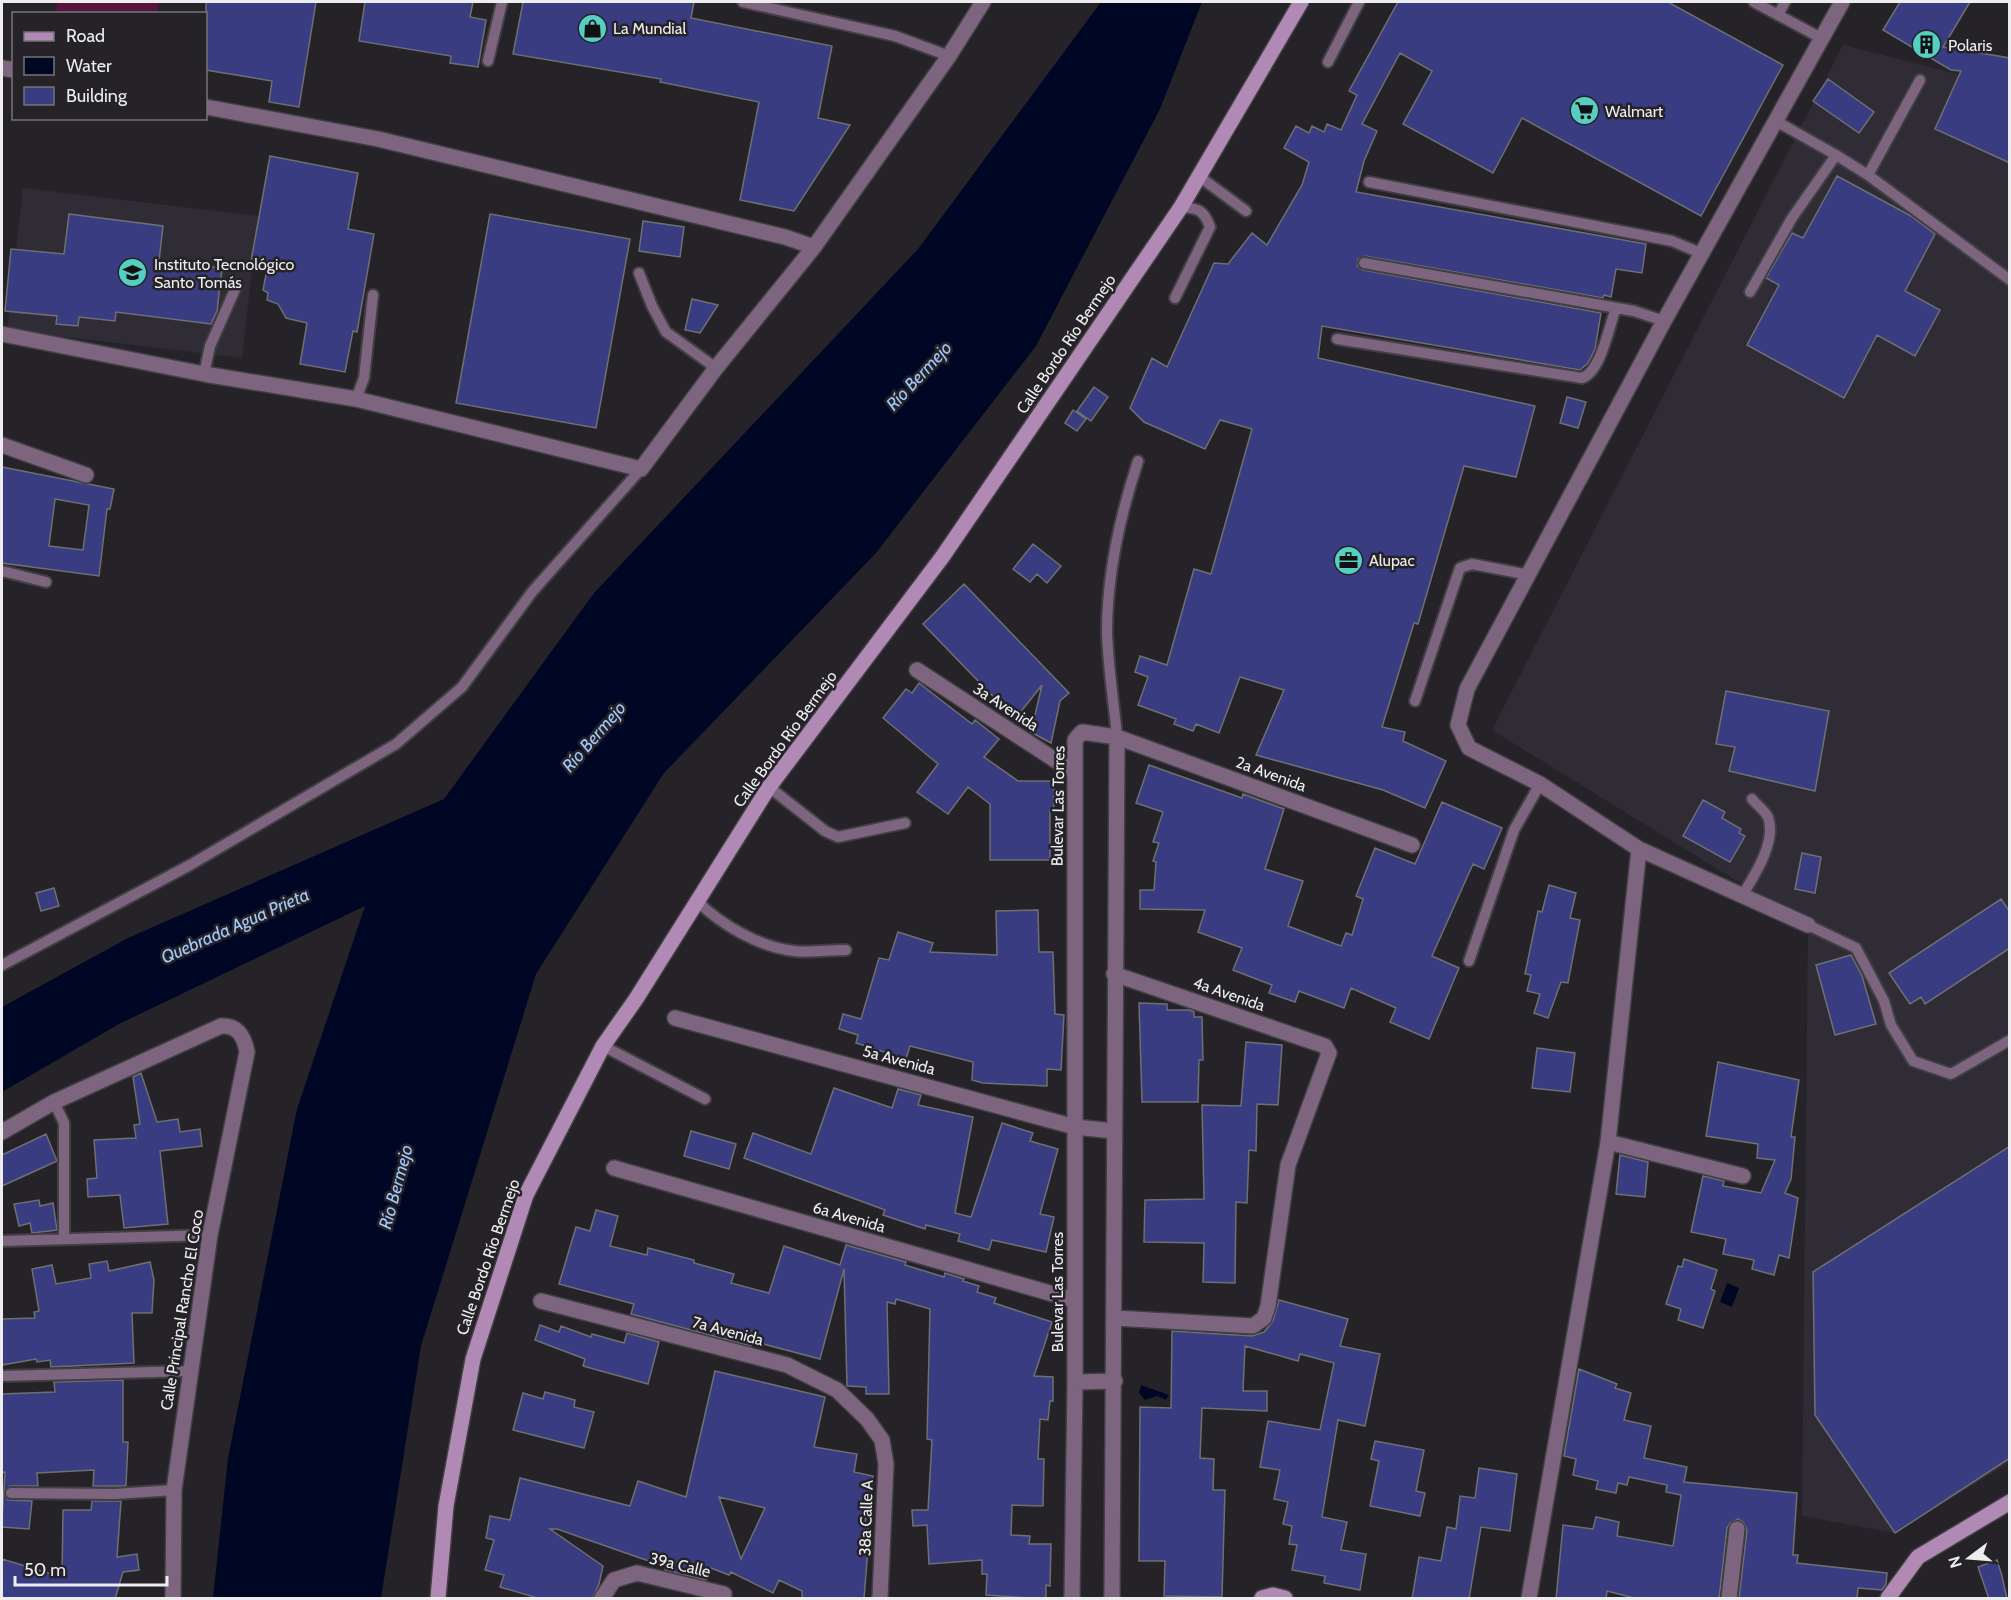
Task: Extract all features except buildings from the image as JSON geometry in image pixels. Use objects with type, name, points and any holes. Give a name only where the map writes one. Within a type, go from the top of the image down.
[{"type":"main road","name":"Calle Bordo Río Bermejo","points":[[438,1599],[446,1506],[473,1359],[526,1195],[603,1046],[698,902],[769,787],[943,556],[1181,207],[1301,2]]},
{"type":"main road","points":[[1888,1599],[1918,1557],[2010,1502]]},
{"type":"main road","points":[[1262,1599],[1273,1595],[1285,1599]]},
{"type":"street","points":[[2,334],[204,374],[356,399],[641,469],[716,368],[814,247],[949,56],[983,2]]},
{"type":"street","points":[[1808,925],[1639,849],[1540,784],[1469,748],[1458,725],[1467,689],[1664,321],[1842,2]]},
{"type":"street","points":[[207,106],[378,139],[785,237],[814,247]]},
{"type":"street","points":[[2,445],[87,475]]},
{"type":"street","name":"3a Avenida","points":[[917,670],[1075,773]]},
{"type":"street","name":"Bulevar Las Torres","points":[[1072,1599],[1075,1382],[1075,740],[1083,732],[1117,737]]},
{"type":"street","points":[[1112,1599],[1117,737]]},
{"type":"street","name":"2a Avenida","points":[[1117,737],[1412,845]]},
{"type":"street","points":[[1529,1599],[1608,1142],[1639,849]]},
{"type":"street","name":"4a Avenida","points":[[1114,974],[1325,1046],[1329,1053],[1287,1165],[1268,1305],[1264,1318],[1253,1326],[1115,1318]]},
{"type":"street","name":"5a Avenida","points":[[675,1018],[1075,1127],[1114,1131]]},
{"type":"street","name":"Calle Principal Rancho El Coco","points":[[54,1102],[221,1026],[230,1026],[239,1031],[247,1052],[210,1234],[174,1490],[173,1599]]},
{"type":"street","points":[[2,1132],[54,1102]]},
{"type":"street","points":[[1608,1142],[1743,1176]]},
{"type":"street","name":"6a Avenida","points":[[614,1168],[1074,1300]]},
{"type":"street","name":"7a Avenida","points":[[541,1301],[787,1365],[837,1390],[867,1419],[882,1440]]},
{"type":"street","points":[[1075,1382],[1115,1381]]},
{"type":"street","name":"38a Calle A","points":[[880,1599],[886,1464],[882,1440]]},
{"type":"street","points":[[1729,1599],[1737,1529]]},
{"type":"street","name":"39a Calle","points":[[602,1599],[614,1580],[637,1573],[724,1594]]},
{"type":"lane","points":[[488,61],[502,2]]},
{"type":"lane","points":[[743,2],[895,36],[949,56]]},
{"type":"lane","points":[[1329,62],[1359,2]]},
{"type":"lane","points":[[1754,2],[1821,38]]},
{"type":"lane","points":[[1778,15],[1785,2]]},
{"type":"lane","points":[[1868,175],[1920,80]]},
{"type":"lane","points":[[1776,121],[1868,175],[2010,280]]},
{"type":"lane","points":[[1750,292],[1792,218],[1836,155]]},
{"type":"lane","points":[[1200,177],[1246,211]]},
{"type":"lane","points":[[1369,182],[1672,241],[1703,254]]},
{"type":"lane","points":[[1175,298],[1210,227],[1206,215],[1198,208],[1181,207]]},
{"type":"lane","points":[[1364,263],[1616,308],[1664,321]]},
{"type":"lane","points":[[639,273],[651,306],[666,332],[716,368]]},
{"type":"lane","points":[[204,374],[210,346],[237,285]]},
{"type":"lane","points":[[356,399],[364,378],[373,295]]},
{"type":"lane","points":[[1337,339],[1582,378],[1590,376],[1597,364],[1616,308]]},
{"type":"lane","points":[[1117,737],[1107,633],[1110,585],[1122,512],[1138,461]]},
{"type":"lane","points":[[2,965],[190,865],[396,744],[462,687],[532,592],[641,469]]},
{"type":"lane","points":[[1415,701],[1460,568],[1472,564],[1529,575]]},
{"type":"lane","points":[[2,571],[46,582]]},
{"type":"lane","points":[[1469,961],[1514,830],[1540,784]]},
{"type":"lane","points":[[769,787],[825,831],[838,837],[905,823]]},
{"type":"lane","points":[[1742,896],[1756,873],[1769,831],[1767,815],[1752,799]]},
{"type":"lane","points":[[698,902],[716,919],[760,941],[793,951],[846,950]]},
{"type":"lane","points":[[1808,925],[1856,948],[1884,1001],[1890,1025],[1913,1061],[1951,1074],[2010,1040]]},
{"type":"lane","points":[[603,1046],[705,1100]]},
{"type":"lane","points":[[54,1102],[64,1123],[64,1238]]},
{"type":"lane","points":[[2,1241],[210,1234]]},
{"type":"lane","points":[[2,1376],[191,1371]]},
{"type":"lane","points":[[11,1493],[116,1494],[174,1490]]},
{"type":"shaded area","points":[[57,2],[159,2],[158,12],[56,12]]},
{"type":"shaded area","points":[[1843,45],[2009,87],[2009,1463],[1895,1533],[1802,1516],[1808,925],[1492,730]]},
{"type":"shaded area","name":"Instituto Tecnológico Santo Tomás","points":[[23,188],[258,216],[242,358],[7,330]]},
{"type":"water","points":[[1101,2],[1202,2],[1160,109],[1036,346],[876,553],[664,773],[536,974],[421,1346],[381,1598],[213,1598],[228,1458],[297,1109],[365,906],[119,1024],[2,1092],[2,1007],[128,938],[444,799],[594,593],[918,249]]},
{"type":"water","points":[[1727,1283],[1739,1288],[1732,1307],[1720,1302]]},
{"type":"water","points":[[1141,1385],[1169,1395],[1166,1400],[1157,1396],[1145,1400],[1139,1393]]},
{"type":"place","name":"La Mundial","points":[[592,28]]},
{"type":"place","name":"Polaris","points":[[1927,45]]},
{"type":"place","name":"Walmart","points":[[1584,111]]},
{"type":"place","name":"Instituto Tecnológico Santo Tomás","points":[[133,273]]},
{"type":"place","name":"Alupac","points":[[1348,560]]},
{"type":"water label","name":"Río Bermejo","points":[[919,376]]},
{"type":"water label","name":"Río Bermejo","points":[[594,737]]},
{"type":"water label","name":"Quebrada Agua Prieta","points":[[235,926]]},
{"type":"water label","name":"Río Bermejo","points":[[396,1187]]}]
